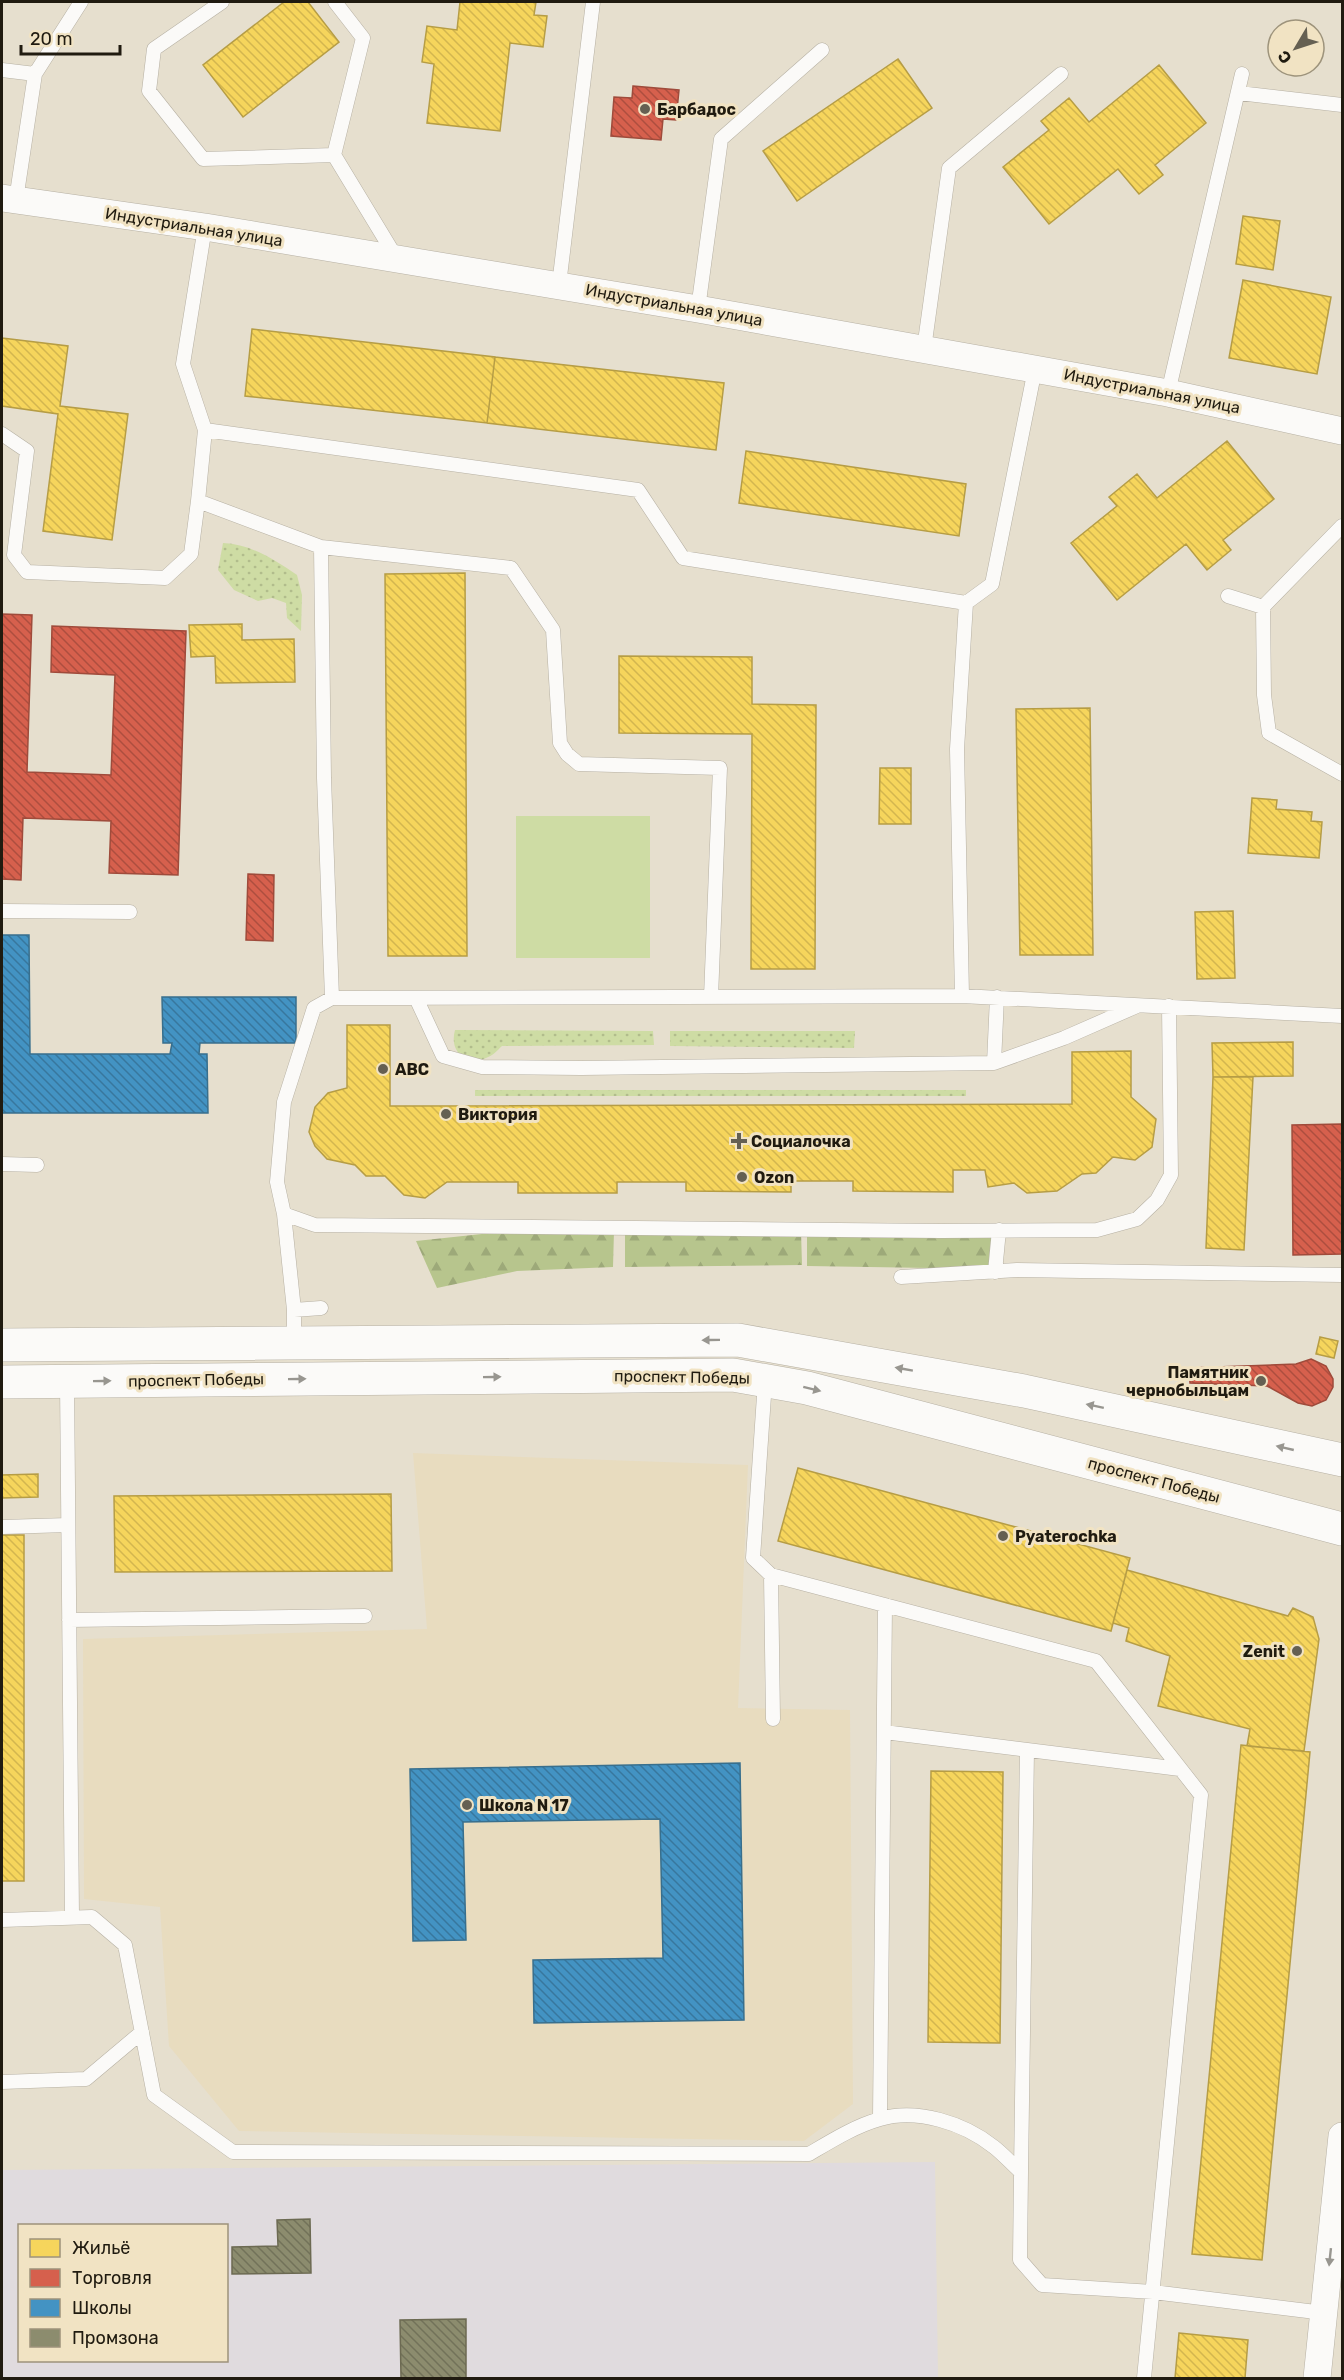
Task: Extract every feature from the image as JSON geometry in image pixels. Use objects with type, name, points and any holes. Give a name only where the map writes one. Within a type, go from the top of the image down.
[{"type":"main road","points":[[2,1345],[738,1340],[1024,1390],[1342,1461]]},
{"type":"main road","name":"проспект Победы","points":[[2,1382],[733,1375],[807,1388],[1342,1529]]},
{"type":"street","name":"Индустриальная улица","points":[[9,199],[205,227],[698,309],[1168,393],[1342,431]]},
{"type":"street","points":[[1317,2379],[1342,2136]]},
{"type":"lane","points":[[9,199],[34,74],[81,2]]},
{"type":"lane","points":[[222,2],[154,49],[149,91],[203,159],[334,155]]},
{"type":"lane","points":[[334,2],[363,38],[334,155],[397,259]]},
{"type":"lane","points":[[559,285],[593,2]]},
{"type":"lane","points":[[698,309],[721,140],[822,50]]},
{"type":"lane","points":[[2,69],[34,74]]},
{"type":"lane","points":[[924,349],[949,168],[1061,74]]},
{"type":"lane","points":[[1168,393],[1242,74]]},
{"type":"lane","points":[[1239,93],[1342,105]]},
{"type":"lane","points":[[2,434],[27,451],[14,555],[27,572],[165,578],[191,554],[205,430],[183,364],[205,227]]},
{"type":"lane","points":[[205,430],[638,490],[683,558],[966,603],[992,584],[1035,369]]},
{"type":"lane","points":[[198,501],[321,547],[511,568],[553,630],[560,743],[567,754],[579,764],[720,768],[711,997]]},
{"type":"lane","points":[[1342,526],[1263,607],[1264,695],[1269,733],[1342,774]]},
{"type":"lane","points":[[321,547],[324,778],[332,998]]},
{"type":"lane","points":[[1227,596],[1263,607]]},
{"type":"lane","points":[[962,996],[957,749],[966,603]]},
{"type":"lane","points":[[2,911],[130,912]]},
{"type":"lane","points":[[294,1344],[294,1310],[284,1214],[278,1182],[284,1102],[314,1008],[332,998],[962,996],[1342,1016]]},
{"type":"lane","points":[[994,1064],[997,997]]},
{"type":"lane","points":[[416,998],[442,1056],[482,1067],[581,1068],[994,1064],[1064,1038],[1139,1005]]},
{"type":"lane","points":[[284,1214],[315,1225],[1097,1230],[1137,1219],[1157,1200],[1171,1175],[1169,1006]]},
{"type":"lane","points":[[2,1164],[37,1165]]},
{"type":"lane","points":[[994,1272],[999,1230]]},
{"type":"lane","points":[[901,1277],[1017,1270],[1342,1275]]},
{"type":"lane","points":[[294,1310],[321,1308]]},
{"type":"lane","points":[[765,1379],[753,1558],[771,1575],[1096,1661],[1201,1795],[1144,2379]]},
{"type":"lane","points":[[67,1382],[72,1917]]},
{"type":"lane","points":[[2,1527],[68,1525]]},
{"type":"lane","points":[[771,1575],[773,1719]]},
{"type":"lane","points":[[880,2118],[885,1605]]},
{"type":"lane","points":[[69,1620],[365,1616]]},
{"type":"lane","points":[[884,1732],[1180,1769]]},
{"type":"lane","points":[[1027,1750],[1020,2260],[1042,2285],[1153,2292],[1324,2313]]},
{"type":"lane","points":[[2,1920],[92,1917],[125,1945],[154,2095],[232,2152],[809,2154],[840,2136],[880,2118],[921,2115],[960,2127],[993,2146],[1021,2172]]},
{"type":"lane","points":[[2,2082],[86,2079],[142,2032]]},
{"type":"shaded area","name":"Школа N 17","points":[[413,1453],[748,1465],[738,1708],[850,1710],[853,2104],[804,2141],[239,2131],[169,2046],[160,1907],[84,1899],[83,1639],[427,1629]]},
{"type":"shaded area","points":[[935,2162],[938,2378],[2,2378],[2,2170]]},
{"type":"green space","points":[[223,543],[253,550],[297,575],[302,595],[301,631],[287,618],[286,603],[272,598],[258,601],[234,590],[218,570]]},
{"type":"green space","points":[[516,816],[650,816],[650,958],[516,958]]},
{"type":"green space","points":[[455,1030],[653,1031],[654,1045],[502,1046],[488,1057],[471,1060],[460,1055],[457,1050],[454,1044]]},
{"type":"green space","points":[[670,1031],[855,1031],[854,1048],[670,1046]]},
{"type":"green space","points":[[475,1090],[966,1090],[966,1096],[475,1096]]},
{"type":"green space","points":[[510,1231],[614,1231],[613,1267],[517,1271],[437,1288],[416,1241]]},
{"type":"green space","points":[[625,1231],[801,1231],[802,1265],[625,1267]]},
{"type":"green space","points":[[807,1232],[995,1233],[992,1269],[807,1266]]},
{"type":"building: Жильё","points":[[284,2],[308,2],[339,42],[243,117],[203,65]]},
{"type":"building: Жильё","points":[[460,2],[536,2],[534,15],[547,16],[543,47],[510,43],[500,131],[427,123],[434,64],[422,62],[427,26],[457,30]]},
{"type":"building: Жильё","points":[[898,59],[932,108],[797,201],[763,151]]},
{"type":"building: Жильё","points":[[1159,65],[1206,123],[1155,165],[1163,175],[1139,194],[1118,169],[1049,224],[1003,167],[1049,130],[1041,121],[1069,98],[1089,122]]},
{"type":"building: Жильё","points":[[1243,216],[1280,221],[1273,270],[1236,264]]},
{"type":"building: Жильё","points":[[1243,280],[1331,297],[1317,374],[1229,358]]},
{"type":"building: Жильё","points":[[252,329],[495,357],[487,423],[245,396]]},
{"type":"building: Жильё","points":[[2,338],[68,346],[60,406],[128,414],[112,540],[43,531],[58,414],[2,406]]},
{"type":"building: Жильё","points":[[495,357],[724,383],[716,450],[487,423]]},
{"type":"building: Жильё","points":[[1227,441],[1274,499],[1223,540],[1231,550],[1207,570],[1186,544],[1117,600],[1071,543],[1117,506],[1109,497],[1137,474],[1157,498]]},
{"type":"building: Жильё","points":[[746,451],[966,484],[959,536],[739,503]]},
{"type":"building: Жильё","points":[[465,573],[467,956],[388,956],[385,574]]},
{"type":"building: Жильё","points":[[242,624],[242,640],[294,639],[295,682],[216,683],[215,656],[191,657],[189,625]]},
{"type":"building: Жильё","points":[[619,656],[752,657],[752,704],[816,705],[815,969],[751,969],[752,734],[619,733]]},
{"type":"building: Жильё","points":[[1090,708],[1093,955],[1020,955],[1016,709]]},
{"type":"building: Жильё","points":[[880,768],[911,768],[911,824],[879,824]]},
{"type":"building: Жильё","points":[[1252,798],[1277,800],[1276,809],[1312,812],[1311,821],[1322,822],[1319,858],[1248,853]]},
{"type":"building: Жильё","points":[[1233,911],[1235,978],[1197,979],[1195,912]]},
{"type":"building: Жильё","points":[[347,1025],[390,1025],[390,1106],[1072,1104],[1072,1052],[1131,1051],[1131,1097],[1156,1119],[1152,1147],[1135,1160],[1113,1157],[1096,1173],[1082,1174],[1057,1191],[1027,1193],[1014,1183],[988,1187],[985,1170],[953,1170],[953,1192],[853,1191],[853,1181],[791,1181],[791,1192],[686,1191],[686,1182],[617,1182],[617,1193],[518,1193],[518,1182],[447,1182],[425,1198],[404,1195],[385,1176],[366,1176],[355,1165],[327,1159],[315,1146],[309,1132],[315,1107],[328,1093],[347,1088]]},
{"type":"building: Жильё","points":[[1293,1042],[1293,1076],[1213,1077],[1212,1043]]},
{"type":"building: Жильё","points":[[1213,1077],[1253,1077],[1244,1250],[1206,1248]]},
{"type":"building: Жильё","points":[[1320,1337],[1338,1341],[1334,1358],[1316,1354]]},
{"type":"building: Жильё","points":[[798,1468],[1130,1558],[1111,1631],[778,1541]]},
{"type":"building: Жильё","points":[[38,1474],[38,1497],[2,1498],[2,1475]]},
{"type":"building: Жильё","points":[[391,1494],[392,1571],[115,1572],[114,1496]]},
{"type":"building: Жильё","points":[[2,1535],[24,1535],[24,1881],[2,1881]]},
{"type":"building: Жильё","points":[[1127,1570],[1288,1616],[1293,1608],[1313,1617],[1319,1639],[1304,1751],[1247,1746],[1250,1729],[1158,1706],[1170,1656],[1126,1641],[1129,1628],[1113,1623]]},
{"type":"building: Жильё","points":[[1241,1745],[1310,1752],[1262,2260],[1192,2254]]},
{"type":"building: Жильё","points":[[931,1771],[1003,1772],[1000,2043],[928,2042]]},
{"type":"building: Жильё","points":[[1179,2333],[1248,2340],[1245,2378],[1175,2378]]},
{"type":"building: Торговля","name":"Барбадос","points":[[633,86],[679,90],[676,120],[663,119],[661,140],[611,136],[614,97],[632,98]]},
{"type":"building: Торговля","points":[[2,614],[32,615],[27,772],[111,775],[115,675],[51,672],[52,626],[186,631],[178,875],[109,873],[111,821],[23,818],[21,880],[2,879]]},
{"type":"building: Торговля","points":[[248,874],[274,875],[273,941],[246,940]]},
{"type":"building: Торговля","points":[[1342,1124],[1342,1254],[1293,1255],[1292,1125]]},
{"type":"building: Торговля","name":"Памятник чернобыльцам","points":[[1311,1359],[1326,1366],[1333,1379],[1333,1387],[1326,1400],[1312,1406],[1298,1403],[1267,1386],[1190,1383],[1189,1368],[1296,1364]]},
{"type":"building: Школы","points":[[2,935],[29,935],[30,1054],[170,1054],[172,1043],[163,1043],[162,997],[296,997],[296,1043],[200,1043],[199,1054],[207,1054],[208,1113],[2,1113]]},
{"type":"building: Школы","points":[[740,1763],[744,2020],[534,2023],[533,1960],[663,1958],[660,1819],[463,1822],[466,1940],[413,1941],[410,1769]]},
{"type":"building: Промзона","points":[[310,2219],[311,2273],[232,2274],[232,2247],[278,2246],[277,2220]]},
{"type":"building: Промзона","points":[[466,2319],[466,2378],[401,2378],[400,2320]]},
{"type":"place","name":"Барбадос","points":[[645,109]]},
{"type":"place","name":"АВС","points":[[383,1069]]},
{"type":"place","name":"Виктория","points":[[446,1114]]},
{"type":"place","name":"Социалочка","points":[[739,1141]]},
{"type":"place","name":"Ozon","points":[[742,1177]]},
{"type":"place","name":"Памятник чернобыльцам","points":[[1261,1381]]},
{"type":"place","name":"Pyaterochka","points":[[1003,1536]]},
{"type":"place","name":"Zenit","points":[[1297,1651]]},
{"type":"place","name":"Школа N 17","points":[[467,1805]]}]
